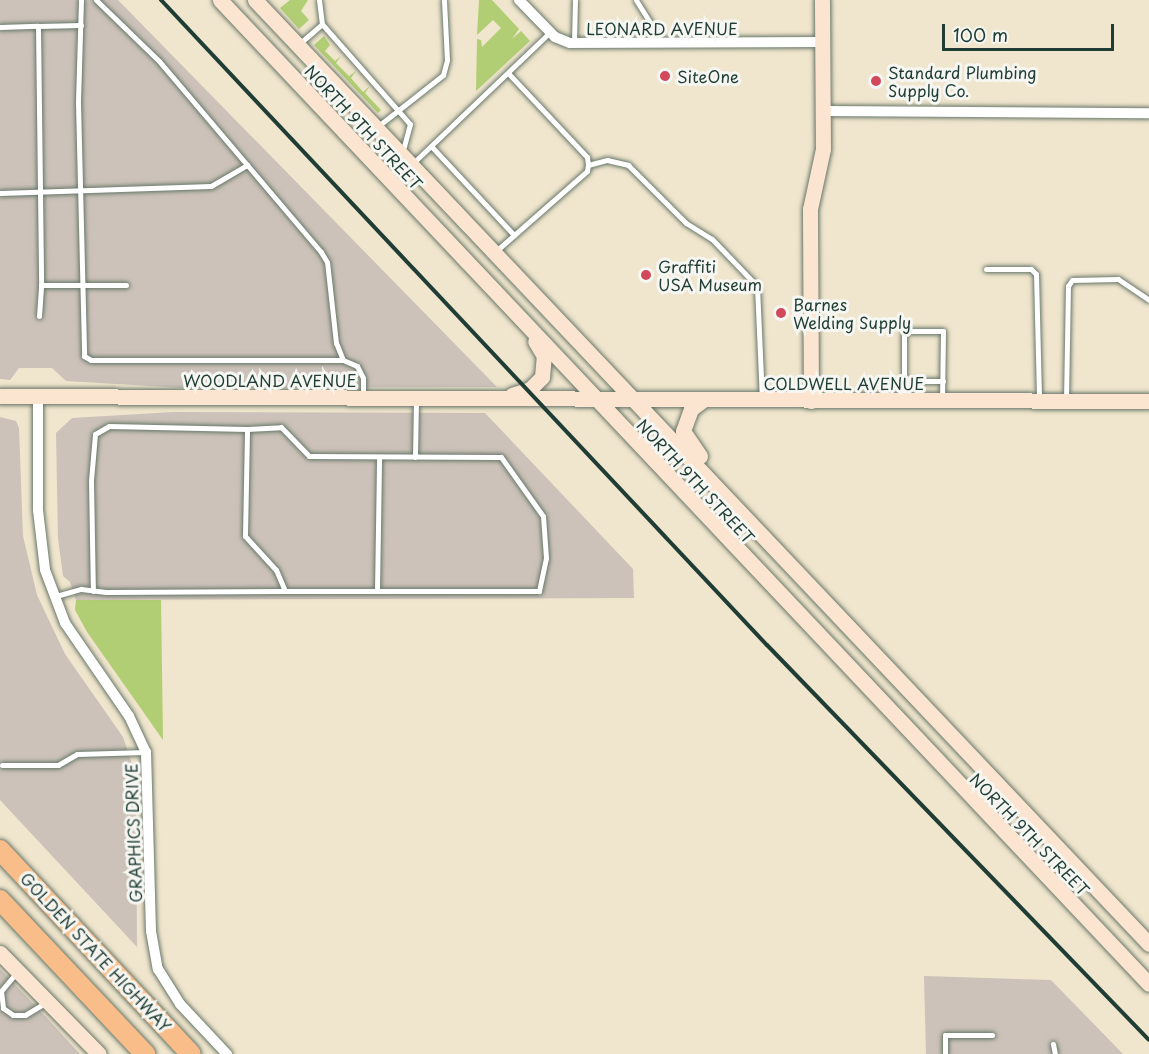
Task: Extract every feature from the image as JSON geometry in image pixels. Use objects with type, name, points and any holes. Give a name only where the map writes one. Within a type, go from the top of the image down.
[{"type":"highway","name":"GOLDEN STATE HIGHWAY","points":[[0,850],[191,1054]]},
{"type":"highway","name":"GOLDEN STATE HIGHWAY","points":[[0,900],[145,1054]]},
{"type":"street","name":"NORTH 9TH STREET","points":[[220,0],[1149,984]]},
{"type":"street","name":"NORTH 9TH STREET","points":[[255,0],[1149,944]]},
{"type":"street","name":"LEONARD AVENUE","points":[[519,0],[550,32],[574,43],[822,42]]},
{"type":"street","points":[[811,401],[810,209],[822,159],[824,111],[822,0]]},
{"type":"street","points":[[824,111],[1149,112]]},
{"type":"street","points":[[499,295],[499,301],[536,342],[545,365],[542,377],[530,389],[499,399]]},
{"type":"street","name":"WOODLAND AVENUE","points":[[0,396],[540,400]]},
{"type":"street","name":"GRAPHICS DRIVE","points":[[38,397],[40,544],[54,597],[80,648],[129,716],[146,752],[150,931],[155,960],[180,1004],[227,1054]]},
{"type":"street","name":"COLDWELL AVENUE","points":[[540,400],[1149,402]]},
{"type":"street","points":[[702,400],[687,415],[684,436],[729,488],[733,505]]},
{"type":"street","points":[[1050,881],[1069,893],[1149,971]]},
{"type":"street","points":[[0,952],[99,1054]]},
{"type":"lane","points":[[81,0],[80,192],[82,348],[84,356],[91,360],[343,360],[357,366],[363,378],[363,398]]},
{"type":"lane","points":[[96,0],[159,61],[327,262],[336,343],[343,360]]},
{"type":"lane","points":[[319,0],[322,24],[411,124],[406,160]]},
{"type":"lane","points":[[376,128],[443,75],[447,60],[444,0]]},
{"type":"lane","points":[[574,0],[574,43]]},
{"type":"lane","points":[[636,0],[652,27],[652,44]]},
{"type":"lane","points":[[298,45],[322,24]]},
{"type":"lane","points":[[0,27],[81,25]]},
{"type":"lane","points":[[38,26],[41,285],[39,316]]},
{"type":"lane","points":[[406,160],[431,146],[550,32]]},
{"type":"lane","points":[[494,253],[587,171],[588,165],[587,157],[508,73]]},
{"type":"lane","points":[[431,146],[514,235]]},
{"type":"lane","points":[[588,165],[607,160],[627,165],[686,223],[712,239],[757,286],[762,401]]},
{"type":"lane","points":[[0,193],[211,186],[247,165]]},
{"type":"lane","points":[[986,269],[1031,269],[1036,274],[1040,402]]},
{"type":"lane","points":[[1066,402],[1068,286],[1072,280],[1118,279],[1149,300]]},
{"type":"lane","points":[[41,285],[126,285]]},
{"type":"lane","points":[[904,401],[904,331],[943,331],[942,402]]},
{"type":"lane","points":[[904,381],[943,381]]},
{"type":"lane","points":[[415,457],[416,398]]},
{"type":"lane","points":[[54,597],[81,589],[93,591],[539,591],[543,586],[546,558],[543,516],[501,457],[309,456],[281,427],[247,429],[108,426],[95,434],[91,481],[93,591]]},
{"type":"lane","points":[[247,429],[245,536],[276,570],[285,591]]},
{"type":"lane","points":[[378,591],[379,458]]},
{"type":"lane","points":[[2,765],[58,765],[78,754],[146,752]]},
{"type":"lane","points":[[18,971],[1,991],[3,1008],[13,1015],[25,1014],[47,1002]]},
{"type":"lane","points":[[945,1054],[945,1035],[992,1035]]},
{"type":"lane","points":[[1053,1044],[1055,1054]]},
{"type":"shaded area","points":[[0,0],[118,0],[497,387],[184,388],[66,381],[52,368],[19,368],[10,380],[0,379]]},
{"type":"shaded area","points":[[173,412],[485,413],[633,569],[634,598],[76,600],[70,582],[63,576],[58,538],[56,433],[72,418]]},
{"type":"shaded area","points":[[0,417],[16,421],[19,428],[23,536],[37,595],[65,654],[123,737],[136,776],[137,947],[0,800]]},
{"type":"shaded area","points":[[0,969],[46,1017],[80,1054],[0,1054]]},
{"type":"shaded area","points":[[924,976],[1051,980],[1123,1054],[926,1054]]},
{"type":"green space","points":[[290,0],[308,0],[301,11],[309,20],[299,29],[280,8]]},
{"type":"green space","points":[[479,0],[492,0],[519,29],[512,39],[521,31],[530,41],[476,91],[477,39],[481,40],[482,47],[501,28],[493,20],[477,35]]},
{"type":"green space","points":[[324,36],[330,45],[325,51],[335,61],[341,56],[336,63],[349,76],[356,71],[351,78],[363,92],[370,86],[365,93],[381,110],[378,113],[314,45]]},
{"type":"green space","points":[[76,600],[161,600],[163,740],[87,632],[75,610]]},
{"type":"railway","points":[[161,0],[767,645],[1149,1040]]},
{"type":"place","name":"SiteOne","points":[[665,76]]},
{"type":"place","name":"Standard Plumbing Supply Co.","points":[[876,81]]},
{"type":"place","name":"Graffiti USA Museum","points":[[646,275]]},
{"type":"place","name":"Barnes Welding Supply","points":[[781,313]]}]
